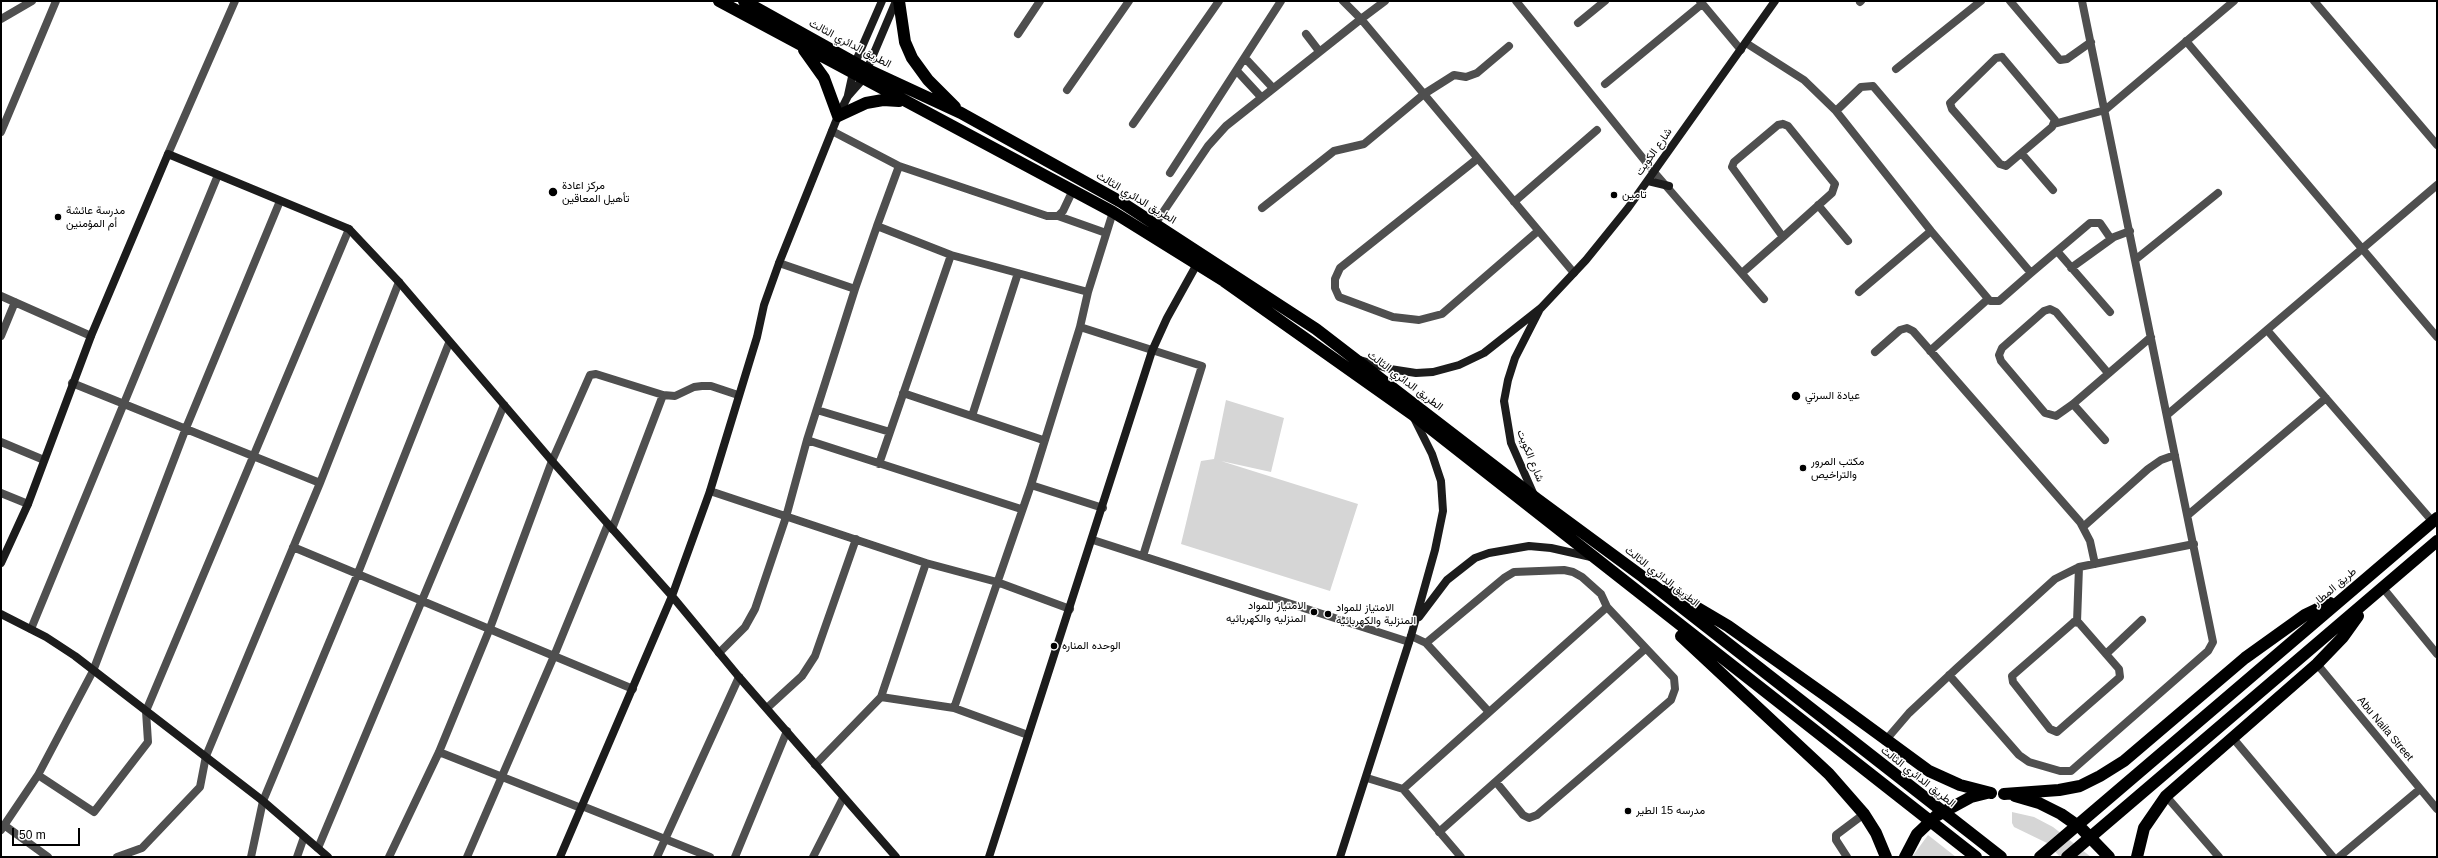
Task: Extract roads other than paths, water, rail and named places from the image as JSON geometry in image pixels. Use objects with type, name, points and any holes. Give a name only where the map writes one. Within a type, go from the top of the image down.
[{"type":"highway","name":"الطريق الدائري الثالث","points":[[719,1],[798,44],[865,74],[961,113],[1121,202],[1316,329],[1476,450],[1537,499],[1643,577],[2001,857]]},
{"type":"highway","name":"الطريق الدائري الثالث","points":[[744,1],[853,68]]},
{"type":"highway","points":[[897,1],[905,42],[912,58],[928,80],[961,113]]},
{"type":"highway","points":[[798,44],[813,60],[824,78],[838,116],[866,103],[883,100],[904,101]]},
{"type":"highway","name":"الطريق الدائري الثالث","points":[[865,74],[904,101],[1113,212],[1197,264],[1412,414],[1645,599],[1976,857]]},
{"type":"highway","name":"طريق المطار","points":[[2040,857],[2251,678],[2342,597],[2435,520]]},
{"type":"highway","points":[[2067,857],[2370,600],[2437,541]]},
{"type":"highway","points":[[1643,577],[1682,598],[1728,626],[1832,700],[1885,740],[1941,778],[1991,793],[2004,794],[2066,789],[2080,786],[2100,776],[2124,761],[2198,697],[2275,635],[2305,615],[2342,597]]},
{"type":"highway","points":[[1645,599],[1712,666],[1803,749],[1864,814],[1876,833],[1886,857]]},
{"type":"highway","points":[[2137,857],[2144,828],[2150,815],[2166,796],[2317,664],[2343,637],[2370,600]]},
{"type":"highway","points":[[1905,857],[1917,834],[1945,810],[1972,797],[1991,793]]},
{"type":"highway","points":[[2004,794],[2039,803],[2061,814],[2081,828],[2109,857]]},
{"type":"street","points":[[1,18],[32,1]]},
{"type":"street","points":[[1,132],[56,1]]},
{"type":"street","points":[[1,563],[28,504],[72,383],[91,336],[235,1]]},
{"type":"street","points":[[848,96],[853,68],[882,1]]},
{"type":"street","points":[[560,857],[672,596],[710,491],[779,263],[838,116],[848,96],[865,74],[897,1]]},
{"type":"street","points":[[1018,34],[1040,1]]},
{"type":"street","points":[[1067,90],[1129,1]]},
{"type":"street","points":[[1133,124],[1220,1]]},
{"type":"street","points":[[1170,173],[1237,71],[1280,1]]},
{"type":"street","points":[[1343,1],[1424,94],[1574,273]]},
{"type":"street","points":[[1155,224],[1208,146],[1226,126],[1319,51],[1385,1]]},
{"type":"street","points":[[1516,1],[1654,172],[1669,186],[1764,299]]},
{"type":"street","points":[[1578,23],[1605,1]]},
{"type":"street","name":"شارع الكويت","points":[[1353,358],[1390,369],[1416,373],[1433,372],[1459,365],[1484,353],[1541,308],[1608,234],[1648,181],[1775,1]]},
{"type":"street","points":[[1896,69],[1981,1]]},
{"type":"street","points":[[2010,1],[2060,60],[2067,59],[2091,42]]},
{"type":"street","points":[[1949,676],[2019,755],[2029,762],[2060,771],[2071,771],[2077,768],[2211,647],[2213,637],[2082,1]]},
{"type":"street","points":[[2054,124],[2054,116],[2002,57],[1996,58],[1952,99],[1950,103],[1952,109],[2000,164],[2006,166],[2022,154],[2054,124],[2104,110],[2234,1]]},
{"type":"street","points":[[1605,84],[1701,2],[1743,46],[1804,80],[1836,111],[1931,231],[1993,303],[1999,301],[2093,222],[2100,223],[2111,240]]},
{"type":"street","points":[[2318,2],[2437,145]]},
{"type":"street","points":[[1306,34],[1319,51]]},
{"type":"street","points":[[2186,41],[2437,337]]},
{"type":"street","points":[[1262,208],[1334,151],[1364,144],[1424,94],[1454,75],[1466,77],[1472,75],[1509,46]]},
{"type":"street","points":[[1245,58],[1272,88]]},
{"type":"street","points":[[1237,71],[1261,97]]},
{"type":"street","points":[[1836,111],[1862,86],[1873,86],[2031,273]]},
{"type":"street","points":[[1742,273],[1784,236],[1818,205],[1832,193],[1835,184],[1788,126],[1783,124],[1778,125],[1734,162],[1732,167],[1784,236]]},
{"type":"street","points":[[1514,202],[1597,130]]},
{"type":"street","points":[[832,131],[899,166],[1047,216],[1058,216],[1106,233]]},
{"type":"street","points":[[168,154],[349,229],[399,282],[449,343],[672,596],[739,677],[895,857]]},
{"type":"street","points":[[2022,154],[2054,190]]},
{"type":"street","points":[[1477,159],[1340,268],[1335,279],[1335,288],[1339,297],[1393,317],[1419,320],[1442,314],[1538,231]]},
{"type":"street","points":[[719,653],[750,619],[786,517],[807,440],[855,289],[899,166]]},
{"type":"street","points":[[31,629],[125,404],[218,175]]},
{"type":"street","points":[[1648,181],[1669,186]]},
{"type":"street","points":[[2167,415],[2437,185]]},
{"type":"street","points":[[1058,216],[1063,211],[1073,190]]},
{"type":"street","points":[[2135,260],[2218,193]]},
{"type":"street","points":[[48,857],[3,827],[38,775],[93,671],[186,428],[280,200]]},
{"type":"street","points":[[1818,205],[1848,241]]},
{"type":"street","points":[[954,708],[1030,486],[1043,440],[1080,327],[1088,292],[1113,212]]},
{"type":"street","points":[[877,226],[951,255],[1088,292]]},
{"type":"street","points":[[38,775],[90,811],[97,811],[148,742],[146,711],[349,229]]},
{"type":"street","points":[[1859,292],[1931,231]]},
{"type":"street","points":[[2071,268],[2111,240],[2130,231]]},
{"type":"street","points":[[2057,252],[2110,312]]},
{"type":"street","points":[[879,464],[951,255]]},
{"type":"street","points":[[779,263],[855,289]]},
{"type":"street","points":[[989,857],[1093,540],[1152,351],[1167,318],[1197,264]]},
{"type":"street","points":[[972,416],[1018,273]]},
{"type":"street","points":[[117,857],[142,848],[200,787],[206,756],[320,483],[399,282]]},
{"type":"street","points":[[1,296],[91,336]]},
{"type":"street","points":[[1930,352],[1988,299]]},
{"type":"street","points":[[1,336],[15,302]]},
{"type":"street","name":"شارع الكويت","points":[[1537,499],[1511,444],[1504,401],[1508,380],[1515,358],[1541,308]]},
{"type":"street","points":[[2108,373],[2056,312],[2050,309],[2044,311],[2002,348],[1999,355],[2001,361],[2046,413],[2056,416],[2073,404],[2151,337]]},
{"type":"street","points":[[1080,327],[1202,366],[1143,556]]},
{"type":"street","points":[[1875,352],[1900,330],[1907,328],[1913,331],[2083,527],[2090,541],[2095,564]]},
{"type":"street","points":[[2267,330],[2435,520]]},
{"type":"street","points":[[251,857],[263,801],[358,573],[449,343]]},
{"type":"street","points":[[389,857],[439,752],[490,628],[552,461],[590,375],[596,374],[663,395],[675,396],[694,387],[711,386],[738,395]]},
{"type":"street","points":[[72,383],[254,455],[320,483]]},
{"type":"street","points":[[903,393],[1043,440]]},
{"type":"street","points":[[467,857],[610,526],[663,395]]},
{"type":"street","points":[[2188,515],[2326,398]]},
{"type":"street","points":[[2073,404],[2105,440]]},
{"type":"street","points":[[318,848],[504,405]]},
{"type":"street","points":[[817,410],[890,432]]},
{"type":"street","points":[[1340,857],[1367,778],[1415,624],[1435,550],[1443,511],[1441,481],[1432,454],[1412,414]]},
{"type":"street","points":[[807,440],[1021,509]]},
{"type":"street","points":[[1,442],[44,460]]},
{"type":"street","points":[[2083,527],[2148,469],[2161,460],[2175,456]]},
{"type":"street","points":[[1030,486],[1103,508]]},
{"type":"street","points":[[710,491],[926,563],[997,582],[1070,609]]},
{"type":"street","points":[[1,493],[28,504]]},
{"type":"street","points":[[767,708],[802,676],[815,656],[856,539]]},
{"type":"street","points":[[1093,540],[1426,643],[1489,712]]},
{"type":"street","points":[[1885,740],[1909,713],[2047,584],[2062,574],[2095,564],[2194,544]]},
{"type":"street","points":[[1415,624],[1447,580],[1475,558],[1489,553],[1529,546],[1551,548],[1593,558]]},
{"type":"street","points":[[293,547],[633,689]]},
{"type":"street","points":[[815,765],[881,696],[926,563]]},
{"type":"street","points":[[2077,622],[2071,624],[2012,676],[2013,682],[2054,731],[2061,731],[2118,682],[2120,673],[2119,669],[2077,622],[2079,568]]},
{"type":"street","points":[[1426,643],[1504,578],[1514,572],[1573,572],[1601,594],[1607,607],[1674,678],[1675,689],[1671,700],[1537,815],[1529,818],[1523,815],[1496,782]]},
{"type":"street","points":[[2383,588],[2437,654]]},
{"type":"street","points":[[1403,789],[1607,607]]},
{"type":"street","points":[[1,614],[60,645],[263,801],[328,857]]},
{"type":"street","points":[[2106,654],[2142,620]]},
{"type":"street","points":[[1440,832],[1645,649]]},
{"type":"street","name":"Abu Naila Street","points":[[2317,664],[2437,809]]},
{"type":"street","points":[[657,857],[739,677]]},
{"type":"street","points":[[881,696],[954,708],[1028,735]]},
{"type":"street","points":[[735,857],[787,731]]},
{"type":"street","points":[[2232,737],[2333,857]]},
{"type":"street","points":[[439,752],[665,841],[710,857]]},
{"type":"street","points":[[1367,778],[1403,789],[1461,857]]},
{"type":"street","points":[[2339,857],[2420,789]]},
{"type":"street","points":[[2166,796],[2219,857]]},
{"type":"street","points":[[813,857],[843,798]]},
{"type":"street","points":[[1847,857],[1836,840],[1836,834],[1864,814]]},
{"type":"street","points":[[297,857],[304,837]]},
{"type":"place","name":"مركز اعادة تأهيل المعاقين","points":[[553,192]]},
{"type":"place","name":"تامين","points":[[1614,195]]},
{"type":"place","name":"مدرسة عائشة أم المؤمنين","points":[[58,217]]},
{"type":"place","name":"عيادة السرتي","points":[[1796,396]]},
{"type":"place","name":"مكتب المرور والتراخيص","points":[[1803,468]]},
{"type":"place","name":"الامتياز للمواد المنزليه والكهربائيه","points":[[1314,612]]},
{"type":"place","name":"الامتياز للمواد المنزلية والكهربائية","points":[[1328,614]]},
{"type":"place","name":"الوحده المناره","points":[[1054,646]]},
{"type":"place","name":"مدرسه 15 الطير","points":[[1628,811]]}]
